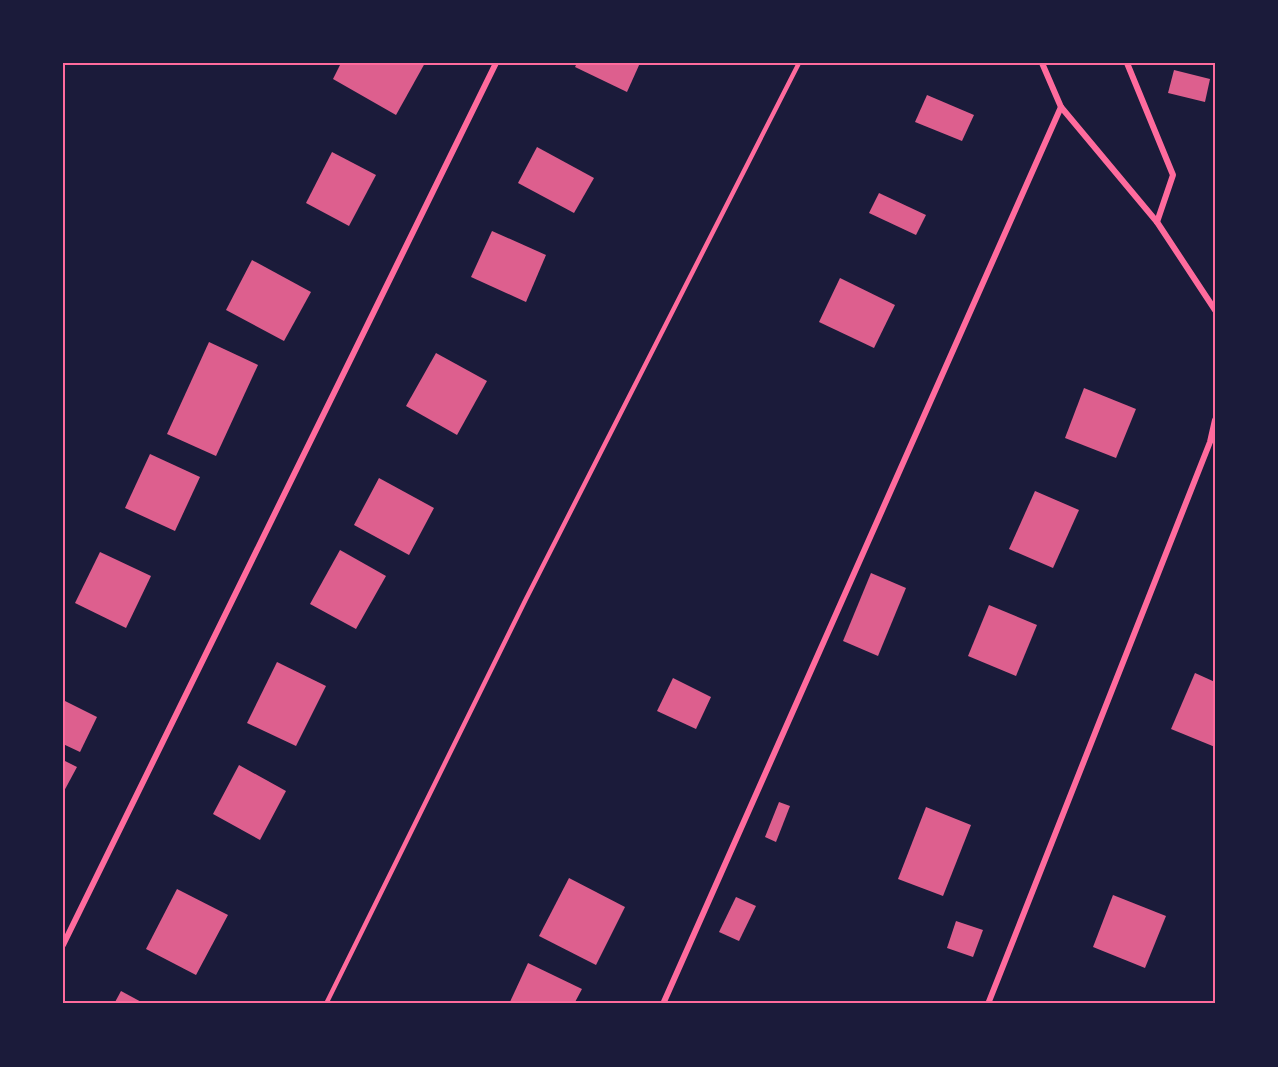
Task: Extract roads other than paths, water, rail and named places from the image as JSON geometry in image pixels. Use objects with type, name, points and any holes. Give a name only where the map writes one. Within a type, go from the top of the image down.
[{"type":"street","points":[[63,945],[496,63]]},
{"type":"street","points":[[1042,63],[1061,107],[1156,222],[1215,310]]},
{"type":"street","points":[[1127,63],[1173,176],[1156,222]]},
{"type":"street","points":[[663,1004],[1061,107]]},
{"type":"street","points":[[988,1004],[1210,442],[1215,420]]},
{"type":"lane","points":[[326,1004],[526,599],[799,63]]}]
